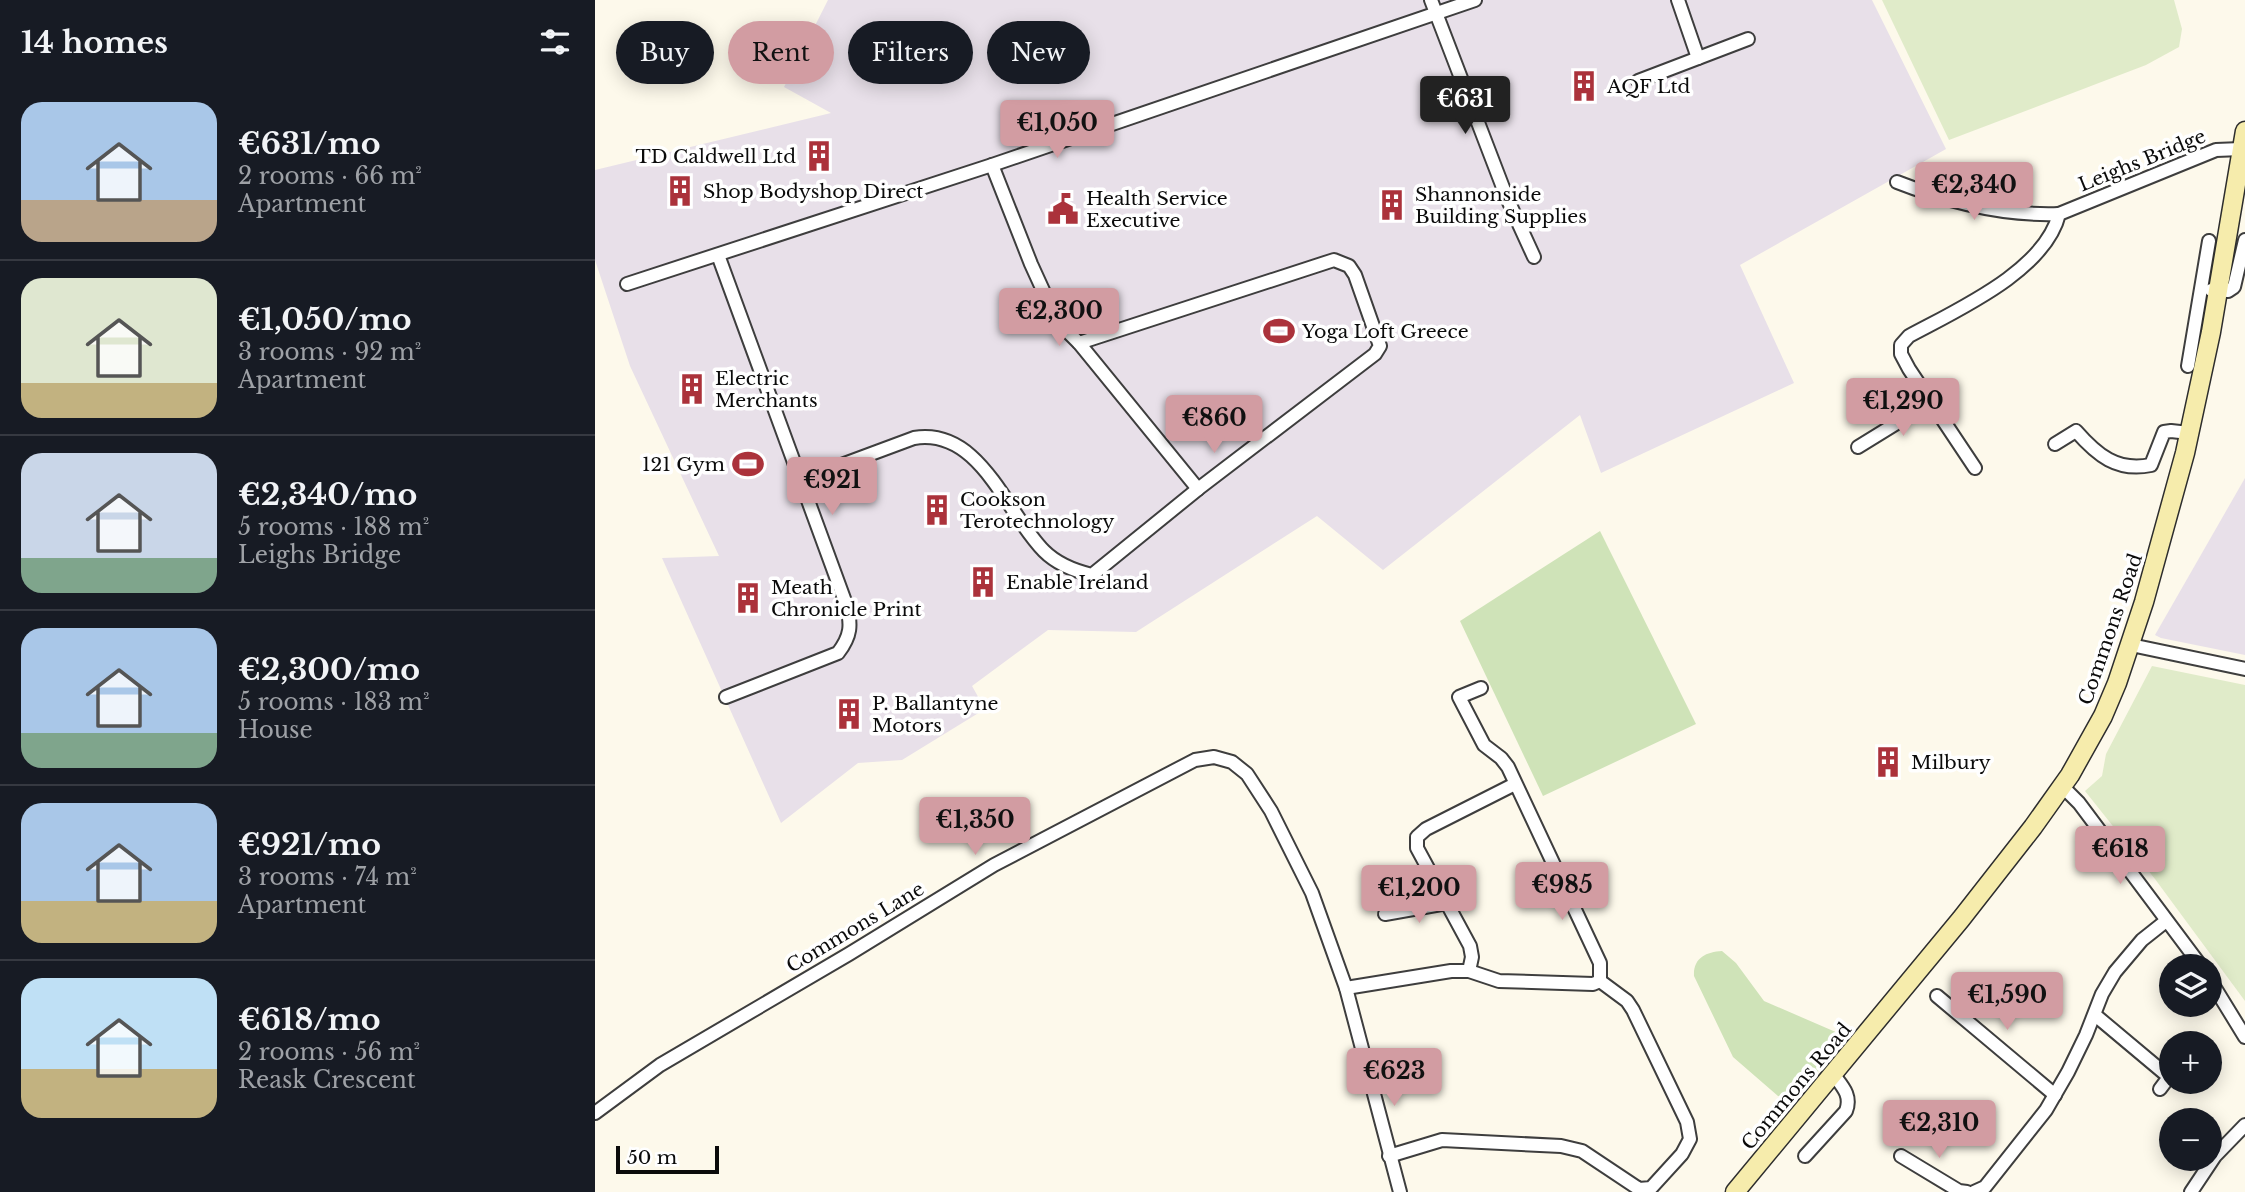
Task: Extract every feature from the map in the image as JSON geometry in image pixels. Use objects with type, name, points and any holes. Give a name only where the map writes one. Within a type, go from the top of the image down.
[{"type":"street","points":[[1431,0],[1507,198],[1534,257]]},
{"type":"street","points":[[627,284],[1437,15],[1475,0]]},
{"type":"street","points":[[1678,0],[1698,58]]},
{"type":"street","points":[[1638,81],[1748,39]]},
{"type":"street","name":"Commons Road","points":[[1735,1192],[1961,919],[2033,827],[2091,741],[2131,645],[2189,433],[2209,290],[2245,131]]},
{"type":"street","name":"Leighs Bridge","points":[[1898,182],[1933,196],[2013,212],[2059,214],[2216,150],[2241,149]]},
{"type":"street","points":[[992,164],[1031,264],[1057,321],[1080,343],[1198,489]]},
{"type":"street","points":[[1975,468],[1901,354],[1901,345],[1909,336],[1999,285],[2035,255],[2054,232],[2059,214]]},
{"type":"street","points":[[2209,290],[2228,291],[2234,288],[2245,240]]},
{"type":"street","points":[[2188,366],[2209,290],[2209,241]]},
{"type":"street","points":[[718,255],[852,625],[847,640],[838,653],[726,697]]},
{"type":"street","points":[[801,480],[914,438],[926,436],[944,441],[974,457],[1046,553],[1072,570],[1092,575],[1198,489],[1375,354],[1380,346],[1355,275],[1349,266],[1340,260],[1323,262],[1080,343]]},
{"type":"street","points":[[1858,447],[1931,402]]},
{"type":"street","points":[[2055,444],[2077,430],[2103,459],[2122,466],[2140,467],[2151,465],[2164,432],[2171,430],[2189,433]]},
{"type":"street","points":[[2131,645],[2245,669]]},
{"type":"street","points":[[1481,688],[1459,698],[1484,745],[1501,758],[1515,784],[1601,964],[1600,981]]},
{"type":"street","name":"Commons Lane","points":[[595,1113],[660,1065],[994,865],[1195,760],[1214,757],[1232,762],[1247,774],[1271,811],[1312,893],[1346,988],[1400,1192]]},
{"type":"street","points":[[1469,971],[1472,957],[1470,946],[1417,848],[1417,837],[1515,784]]},
{"type":"street","points":[[2062,786],[2079,803],[2192,954]]},
{"type":"street","points":[[1385,914],[1447,903]]},
{"type":"street","points":[[1974,1192],[1985,1187],[2017,1149],[2055,1094],[2095,1015],[2102,994],[2127,956],[2166,921]]},
{"type":"street","points":[[1346,988],[1451,971],[1469,971],[1499,981],[1593,984],[1600,981]]},
{"type":"street","points":[[1389,1156],[1442,1140],[1561,1146],[1582,1151],[1638,1190],[1651,1188],[1682,1154],[1690,1139],[1687,1122],[1633,1010],[1627,1001],[1600,981]]},
{"type":"street","points":[[1937,996],[2055,1094]]},
{"type":"street","points":[[2222,1000],[2245,1037]]},
{"type":"street","points":[[2095,1015],[2159,1069]]},
{"type":"street","points":[[1805,1156],[1846,1111],[1849,1103],[1848,1095],[1833,1074]]},
{"type":"street","points":[[2190,1192],[2215,1156],[2245,1125]]},
{"type":"street","points":[[1901,1156],[1959,1191],[1967,1192]]},
{"type":"shaded area","points":[[828,0],[1872,0],[1946,149],[1740,265],[1794,383],[1601,473],[1580,415],[1383,570],[1317,516],[1136,632],[1048,630],[972,686],[985,709],[902,760],[858,763],[781,823],[662,558],[719,556],[630,366],[595,260],[595,170],[831,113],[784,87],[786,84],[834,84],[834,21],[817,21]]},
{"type":"shaded area","points":[[2245,478],[2245,655],[2155,635]]},
{"type":"green space","points":[[1882,0],[2174,0],[2182,29],[2179,47],[2146,65],[1949,140]]},
{"type":"green space","points":[[1600,531],[1696,724],[1543,796],[1460,621]]},
{"type":"green space","points":[[2152,666],[2245,685],[2245,1001],[2222,970],[2222,954],[2210,954],[2085,791],[2102,776],[2106,754]]},
{"type":"green space","points":[[1722,951],[1736,963],[1764,1001],[1838,1033],[1840,1045],[1796,1098],[1778,1096],[1733,1057],[1694,976],[1698,960]]},
{"type":"place","name":"AQF Ltd","points":[[1584,86]]},
{"type":"place","name":"TD Caldwell Ltd","points":[[819,156]]},
{"type":"place","name":"Shop Bodyshop Direct","points":[[680,191]]},
{"type":"place","name":"Shannonside Building Supplies","points":[[1392,205]]},
{"type":"place","name":"Health Service Executive","points":[[1063,209]]},
{"type":"place","name":"Yoga Loft Greece","points":[[1279,331]]},
{"type":"place","name":"Electric Merchants","points":[[692,389]]},
{"type":"place","name":"121 Gym","points":[[748,464]]},
{"type":"place","name":"Cookson Terotechnology","points":[[937,510]]},
{"type":"place","name":"Enable Ireland","points":[[983,582]]},
{"type":"place","name":"Meath Chronicle Print","points":[[748,598]]},
{"type":"place","name":"P. Ballantyne Motors","points":[[849,714]]},
{"type":"place","name":"Milbury","points":[[1888,762]]}]
